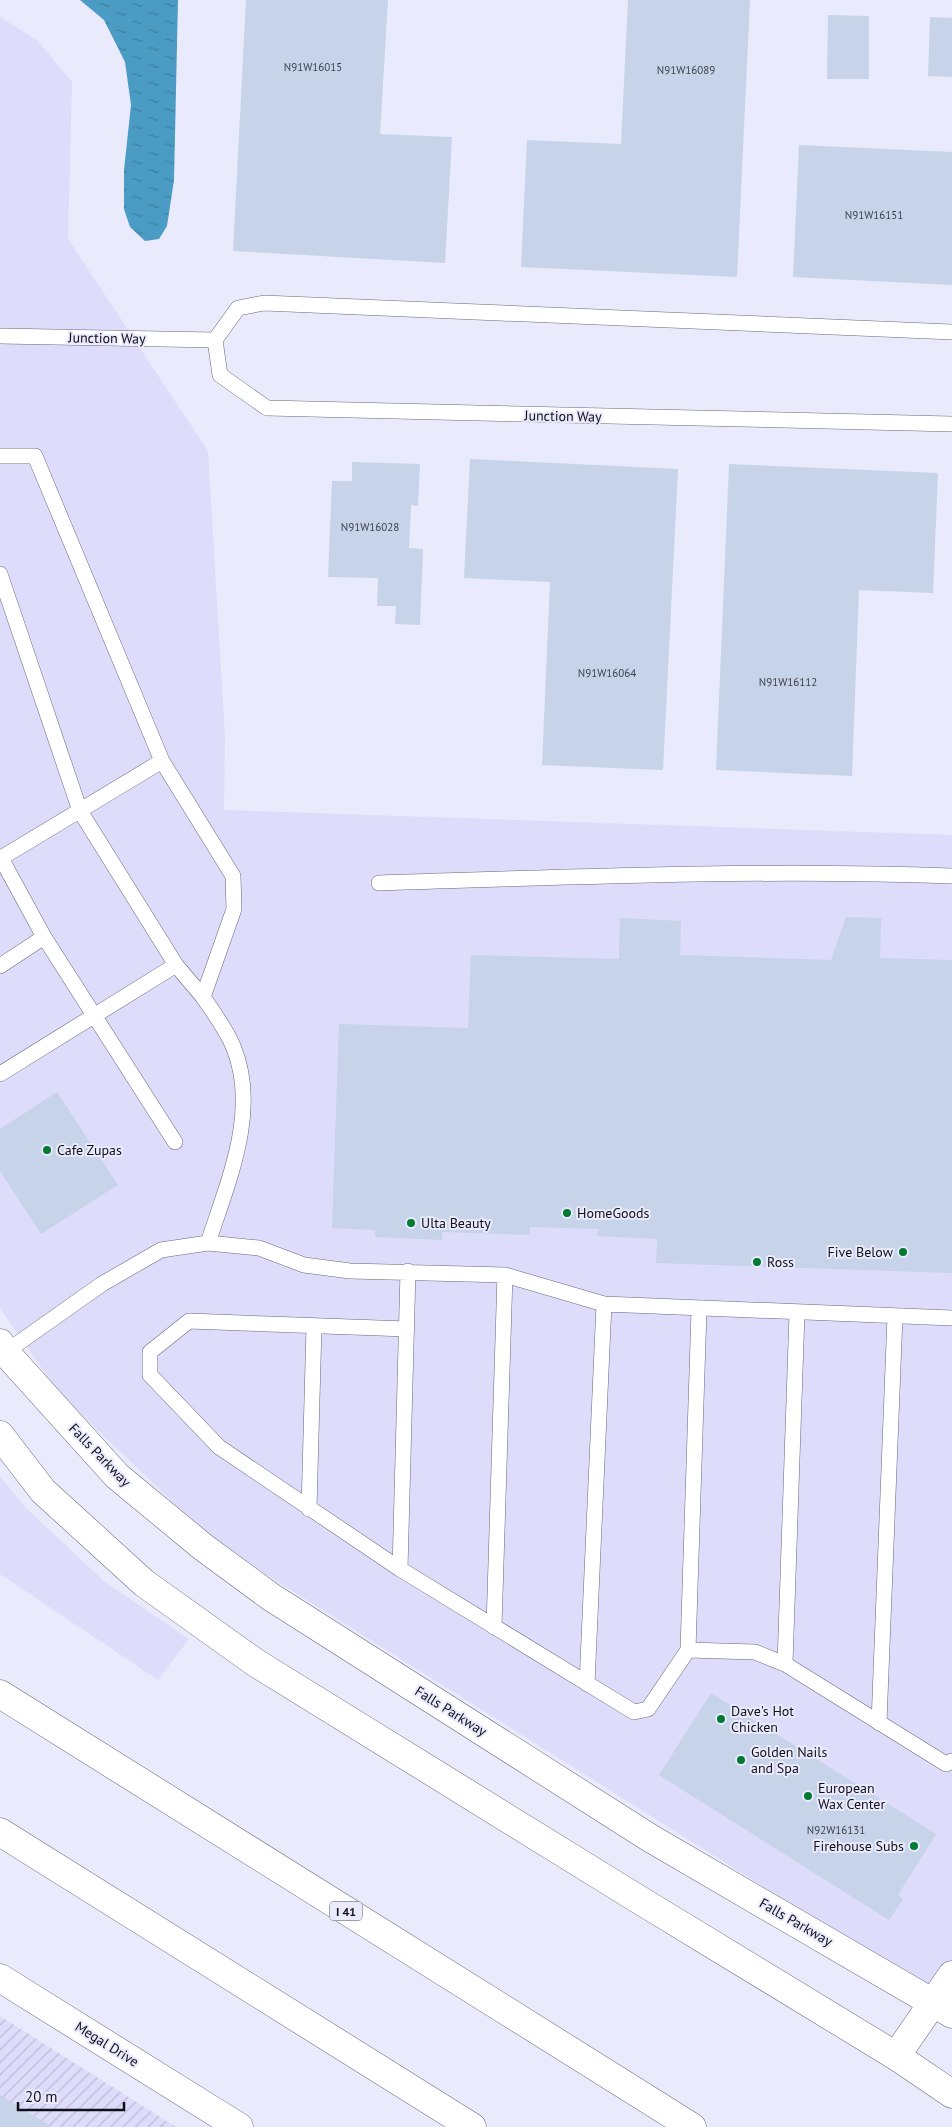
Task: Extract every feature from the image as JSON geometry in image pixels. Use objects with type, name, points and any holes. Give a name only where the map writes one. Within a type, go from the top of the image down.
[{"type":"main road","name":"Falls Parkway","points":[[2,1350],[117,1476],[203,1547],[271,1597],[650,1838],[943,2008]]},
{"type":"main road","points":[[0,1436],[43,1491],[144,1583],[256,1663],[638,1900],[896,2056],[952,2094]]},
{"type":"main road","name":"I 41","points":[[0,1694],[692,2127]]},
{"type":"main road","points":[[0,1832],[472,2127]]},
{"type":"main road","points":[[896,2056],[943,2008],[952,1975]]},
{"type":"main road","name":"Megal Drive","points":[[0,1978],[239,2127]]},
{"type":"lane","points":[[215,340],[238,308],[264,303],[952,332]]},
{"type":"lane","name":"Junction Way","points":[[0,336],[215,340],[220,375],[267,408],[952,424]]},
{"type":"lane","points":[[0,456],[35,456],[162,761],[233,876],[234,909],[203,996]]},
{"type":"lane","points":[[0,574],[80,811],[176,965],[203,996],[233,1045],[243,1079],[243,1102],[237,1148],[208,1243]]},
{"type":"lane","points":[[162,761],[0,857],[44,937],[96,1015],[175,1142]]},
{"type":"lane","points":[[379,883],[672,873],[885,873],[952,876]]},
{"type":"lane","points":[[0,966],[44,937]]},
{"type":"lane","points":[[0,1074],[176,965]]},
{"type":"lane","points":[[2,1350],[102,1284],[161,1250],[208,1243],[259,1248],[304,1265],[350,1271],[505,1275],[604,1304],[699,1310],[952,1318]]},
{"type":"lane","points":[[400,1569],[408,1271]]},
{"type":"lane","points":[[494,1627],[505,1275]]},
{"type":"lane","points":[[588,1684],[604,1304]]},
{"type":"lane","points":[[407,1329],[188,1321],[150,1352],[150,1375],[219,1447],[400,1569],[634,1712],[648,1709],[688,1650],[699,1310]]},
{"type":"lane","points":[[785,1664],[797,1313]]},
{"type":"lane","points":[[878,1723],[895,1316]]},
{"type":"lane","points":[[309,1508],[314,1326]]},
{"type":"lane","points":[[688,1650],[755,1652],[785,1664],[946,1764],[952,1761]]},
{"type":"shaded area","points":[[0,17],[37,40],[72,82],[68,239],[208,451],[225,737],[224,810],[952,835],[952,2005],[227,1550],[180,1509],[59,1393],[0,1308]]},
{"type":"shaded area","points":[[0,1476],[26,1508],[105,1582],[189,1639],[158,1680],[0,1574]]},
{"type":"shaded area","points":[[0,2016],[176,2127],[0,2127]]},
{"type":"water","points":[[80,0],[178,0],[174,180],[167,226],[159,239],[145,241],[130,227],[124,209],[124,170],[131,105],[125,62],[104,20]]},
{"type":"building","points":[[246,0],[388,0],[380,134],[452,137],[445,263],[233,251]]},
{"type":"building","points":[[628,0],[750,0],[737,277],[521,267],[527,140],[621,144]]},
{"type":"building","points":[[828,15],[869,16],[869,79],[827,79]]},
{"type":"building","points":[[930,17],[952,18],[952,77],[928,76]]},
{"type":"building","points":[[799,145],[952,152],[952,285],[793,277]]},
{"type":"building","points":[[470,459],[678,469],[663,770],[542,765],[550,582],[464,578]]},
{"type":"building","points":[[352,462],[420,464],[418,506],[411,505],[409,548],[423,549],[420,625],[395,624],[396,606],[377,606],[378,578],[328,577],[332,481],[352,481]]},
{"type":"building","points":[[729,464],[938,473],[933,593],[859,590],[852,776],[716,770]]},
{"type":"building","points":[[846,917],[881,918],[880,958],[952,960],[952,1273],[656,1263],[657,1239],[597,1236],[598,1229],[530,1227],[530,1235],[442,1232],[442,1240],[375,1237],[375,1230],[332,1228],[339,1024],[468,1028],[471,955],[619,959],[620,918],[681,921],[680,955],[831,960]]},
{"type":"building","name":"Cafe Zupas","points":[[57,1092],[118,1185],[41,1234],[0,1171],[0,1129]]},
{"type":"building","points":[[711,1693],[936,1834],[898,1895],[903,1899],[889,1920],[659,1775]]},
{"type":"building","points":[[0,2095],[52,2127],[0,2127]]},
{"type":"place","name":"Cafe Zupas","points":[[47,1150]]},
{"type":"place","name":"HomeGoods","points":[[567,1213]]},
{"type":"place","name":"Ulta Beauty","points":[[411,1223]]},
{"type":"place","name":"Five Below","points":[[903,1252]]},
{"type":"place","name":"Ross","points":[[757,1262]]},
{"type":"place","name":"Dave's Hot Chicken","points":[[721,1719]]},
{"type":"place","name":"Golden Nails and Spa","points":[[741,1760]]},
{"type":"place","name":"European Wax Center","points":[[808,1796]]},
{"type":"place","name":"Firehouse Subs","points":[[914,1846]]}]
